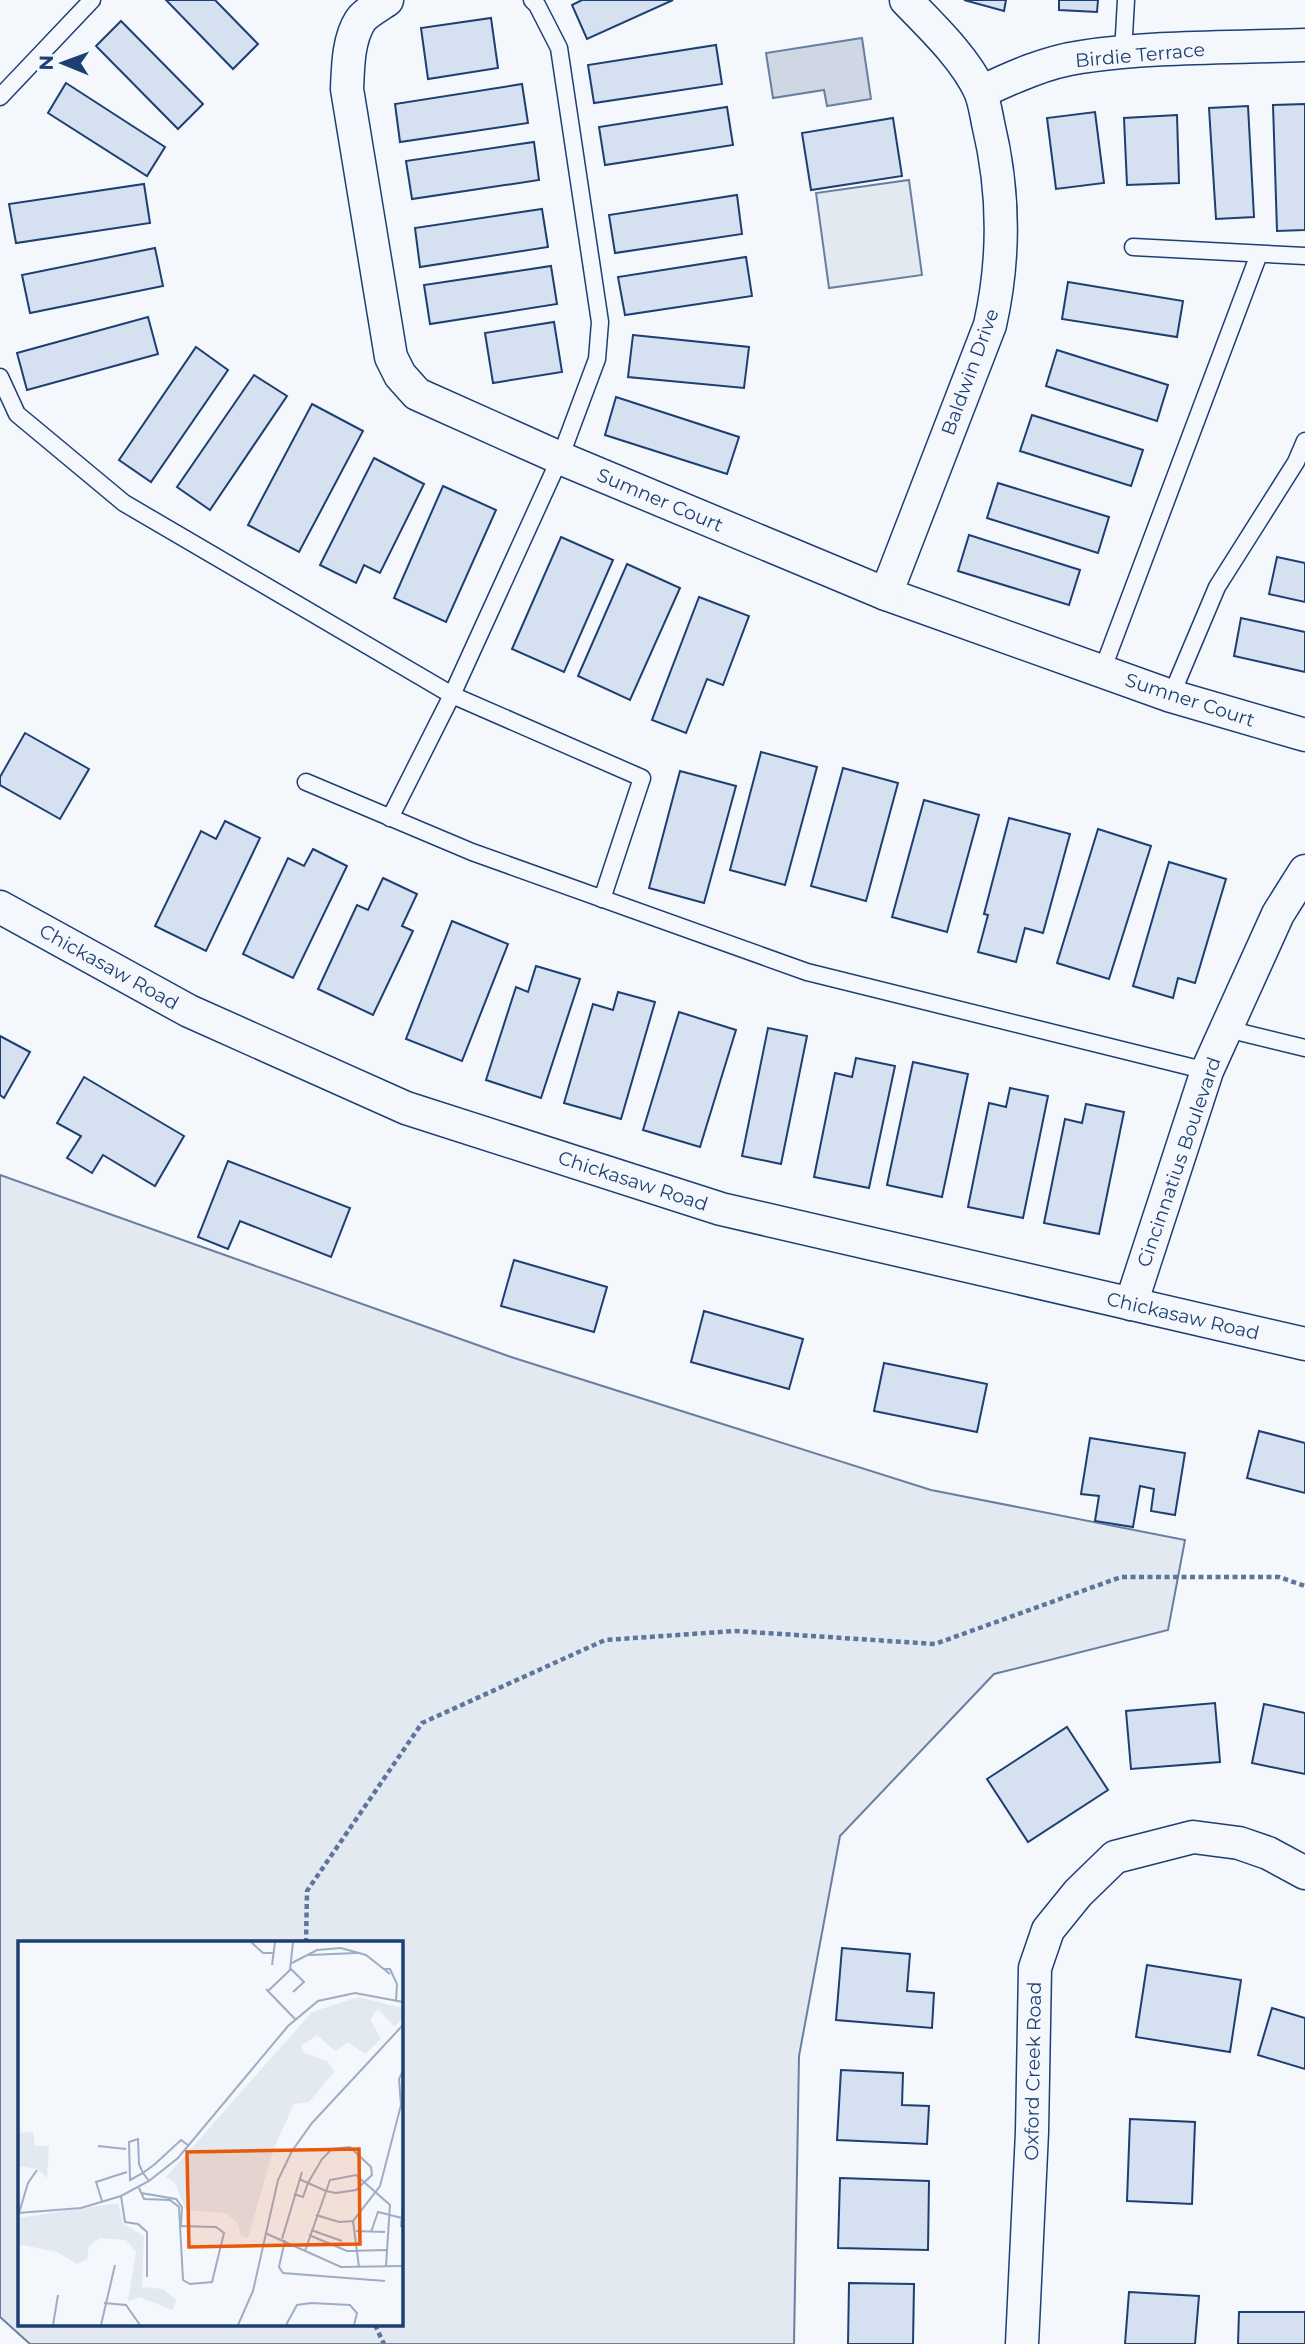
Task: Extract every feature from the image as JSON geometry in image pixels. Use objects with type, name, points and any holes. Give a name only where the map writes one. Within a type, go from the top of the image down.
[{"type":"street","name":"Sumner Court","points":[[387,0],[360,20],[348,65],[347,89],[391,357],[400,375],[417,394],[560,458],[886,594],[1171,696],[1305,735]]},
{"type":"street","name":"Baldwin Drive","points":[[886,594],[990,325],[998,290],[1001,225],[995,151],[981,92],[951,47],[906,0]]},
{"type":"street","name":"Birdie Terrace","points":[[981,92],[1041,67],[1080,57],[1305,45]]},
{"type":"street","name":"Cincinnatius Boulevard","points":[[1131,1304],[1207,1071],[1278,914],[1305,871]]},
{"type":"street","name":"Chickasaw Road","points":[[0,907],[189,1011],[406,1108],[721,1209],[1305,1344]]},
{"type":"street","name":"Oxford Creek Road","points":[[1022,2344],[1032,2132],[1035,1968],[1048,1930],[1078,1893],[1115,1857],[1193,1837],[1239,1843],[1305,1873]]},
{"type":"lane","points":[[0,97],[92,0]]},
{"type":"lane","points":[[390,818],[452,695],[560,458],[597,359],[600,321],[559,48],[532,0]]},
{"type":"lane","points":[[1123,53],[1126,0]]},
{"type":"lane","points":[[1133,247],[1305,256]]},
{"type":"lane","points":[[1102,671],[1259,254]]},
{"type":"lane","points":[[0,377],[17,414],[124,503],[452,695],[642,778],[602,899]]},
{"type":"lane","points":[[1171,696],[1217,587],[1296,462],[1305,440]]},
{"type":"lane","points":[[306,782],[472,852],[807,972],[1207,1071]]},
{"type":"lane","points":[[1227,1029],[1305,1048]]},
{"type":"path","points":[[306,1941],[307,1891],[422,1723],[604,1640],[735,1631],[935,1644],[1121,1577],[1279,1577],[1305,1586]]},
{"type":"path","points":[[375,2326],[384,2344]]},
{"type":"shaded area","points":[[862,38],[871,99],[827,106],[824,90],[773,98],[766,53]]},
{"type":"shaded area","points":[[909,180],[922,275],[829,288],[816,193]]},
{"type":"shaded area","points":[[0,1175],[511,1357],[931,1490],[1185,1540],[1168,1630],[994,1674],[840,1836],[799,2056],[794,2344],[30,2344],[0,2317]]},
{"type":"building","points":[[166,0],[215,0],[258,44],[233,69]]},
{"type":"building","points":[[582,0],[673,0],[587,39],[572,5]]},
{"type":"building","points":[[964,0],[1006,0],[1004,11]]},
{"type":"building","points":[[1059,0],[1098,0],[1097,12],[1059,10]]},
{"type":"building","points":[[491,18],[498,68],[428,79],[421,28]]},
{"type":"building","points":[[121,21],[203,104],[178,129],[96,46]]},
{"type":"building","points":[[716,45],[722,84],[594,103],[588,65]]},
{"type":"building","points":[[66,83],[165,147],[147,176],[48,113]]},
{"type":"building","points":[[522,84],[528,123],[400,142],[395,104]]},
{"type":"building","points":[[1305,104],[1305,230],[1277,231],[1273,105]]},
{"type":"building","points":[[1248,106],[1254,217],[1216,219],[1209,108]]},
{"type":"building","points":[[727,107],[733,145],[605,165],[599,127]]},
{"type":"building","points":[[1095,112],[1104,183],[1056,189],[1047,118]]},
{"type":"building","points":[[1177,115],[1179,183],[1127,185],[1124,118]]},
{"type":"building","points":[[893,118],[902,176],[811,190],[802,133]]},
{"type":"building","points":[[534,142],[539,180],[412,199],[406,161]]},
{"type":"building","points":[[144,184],[150,223],[16,243],[9,204]]},
{"type":"building","points":[[737,195],[742,234],[615,253],[609,215]]},
{"type":"building","points":[[542,209],[548,247],[420,267],[415,228]]},
{"type":"building","points":[[155,248],[163,286],[30,313],[22,275]]},
{"type":"building","points":[[746,257],[752,296],[625,315],[618,277]]},
{"type":"building","points":[[551,266],[557,304],[430,324],[424,285]]},
{"type":"building","points":[[1068,282],[1183,301],[1177,337],[1062,319]]},
{"type":"building","points":[[148,317],[158,354],[27,390],[17,353]]},
{"type":"building","points":[[554,322],[562,372],[493,383],[485,333]]},
{"type":"building","points":[[633,335],[749,347],[744,388],[628,377]]},
{"type":"building","points":[[196,347],[228,370],[151,482],[119,460]]},
{"type":"building","points":[[1057,350],[1168,385],[1157,421],[1046,386]]},
{"type":"building","points":[[254,375],[287,396],[210,510],[177,487]]},
{"type":"building","points":[[616,397],[739,437],[727,474],[605,435]]},
{"type":"building","points":[[312,404],[363,431],[299,552],[248,525]]},
{"type":"building","points":[[1032,415],[1143,450],[1131,486],[1020,451]]},
{"type":"building","points":[[374,458],[424,484],[380,573],[364,565],[356,583],[320,565]]},
{"type":"building","points":[[998,483],[1109,517],[1098,553],[987,518]]},
{"type":"building","points":[[443,486],[496,510],[446,622],[394,598]]},
{"type":"building","points":[[969,535],[1080,570],[1069,605],[958,571]]},
{"type":"building","points":[[561,537],[613,560],[564,672],[512,649]]},
{"type":"building","points":[[1277,557],[1305,563],[1305,602],[1269,594]]},
{"type":"building","points":[[627,564],[680,588],[630,700],[578,676]]},
{"type":"building","points":[[699,597],[749,616],[723,685],[707,679],[686,733],[652,720]]},
{"type":"building","points":[[1241,618],[1305,632],[1305,672],[1234,656]]},
{"type":"building","points":[[25,733],[89,769],[60,819],[0,785],[0,777]]},
{"type":"building","points":[[761,752],[817,767],[785,885],[730,870]]},
{"type":"building","points":[[843,768],[898,783],[866,901],[811,886]]},
{"type":"building","points":[[680,771],[736,786],[704,903],[649,888]]},
{"type":"building","points":[[924,800],[979,815],[947,932],[892,917]]},
{"type":"building","points":[[1009,818],[1070,834],[1043,933],[1025,928],[1016,962],[978,952],[988,915],[984,914]]},
{"type":"building","points":[[225,821],[260,838],[206,951],[155,926],[201,831],[216,839]]},
{"type":"building","points":[[1098,829],[1151,846],[1109,979],[1057,963]]},
{"type":"building","points":[[313,849],[347,866],[293,978],[243,954],[288,858],[304,866]]},
{"type":"building","points":[[1169,862],[1226,879],[1195,983],[1178,978],[1173,998],[1133,986]]},
{"type":"building","points":[[383,878],[417,894],[402,926],[413,931],[373,1015],[318,989],[357,905],[368,910]]},
{"type":"building","points":[[452,921],[508,944],[462,1061],[406,1039]]},
{"type":"building","points":[[536,966],[580,979],[541,1098],[486,1080],[516,987],[528,992]]},
{"type":"building","points":[[618,992],[655,1002],[621,1119],[564,1103],[593,1004],[613,1010]]},
{"type":"building","points":[[679,1012],[736,1030],[700,1147],[643,1130]]},
{"type":"building","points":[[768,1028],[807,1036],[781,1164],[742,1156]]},
{"type":"building","points":[[0,1036],[30,1052],[4,1098],[0,1095]]},
{"type":"building","points":[[856,1058],[895,1066],[869,1188],[814,1177],[835,1073],[852,1077]]},
{"type":"building","points":[[913,1062],[968,1074],[942,1197],[887,1185]]},
{"type":"building","points":[[84,1077],[184,1136],[155,1186],[103,1155],[92,1173],[67,1158],[81,1136],[57,1123]]},
{"type":"building","points":[[1010,1088],[1048,1096],[1023,1218],[968,1207],[989,1103],[1006,1107]]},
{"type":"building","points":[[1086,1104],[1124,1112],[1099,1234],[1044,1223],[1065,1119],[1082,1123]]},
{"type":"building","points":[[228,1161],[350,1208],[331,1257],[240,1221],[228,1249],[198,1237]]},
{"type":"building","points":[[514,1260],[607,1287],[594,1332],[501,1306]]},
{"type":"building","points":[[704,1311],[803,1339],[789,1389],[691,1362]]},
{"type":"building","points":[[884,1363],[987,1384],[977,1432],[874,1411]]},
{"type":"building","points":[[1259,1431],[1305,1443],[1305,1493],[1247,1478]]},
{"type":"building","points":[[1090,1438],[1185,1453],[1175,1515],[1151,1511],[1154,1489],[1140,1486],[1133,1527],[1095,1521],[1099,1496],[1081,1494]]},
{"type":"building","points":[[1215,1703],[1220,1762],[1131,1769],[1126,1711]]},
{"type":"building","points":[[1264,1704],[1305,1713],[1305,1774],[1252,1763]]},
{"type":"building","points":[[1067,1727],[1108,1790],[1028,1842],[987,1779]]},
{"type":"building","points":[[842,1948],[910,1954],[907,1991],[934,1993],[932,2028],[836,2020]]},
{"type":"building","points":[[1147,1965],[1241,1980],[1230,2052],[1136,2037]]},
{"type":"building","points":[[1272,2008],[1305,2018],[1305,2069],[1258,2055]]},
{"type":"building","points":[[841,2070],[903,2073],[902,2105],[929,2106],[927,2144],[837,2140]]},
{"type":"building","points":[[1130,2119],[1195,2122],[1192,2204],[1127,2201]]},
{"type":"building","points":[[840,2178],[929,2181],[928,2250],[838,2248]]},
{"type":"building","points":[[849,2283],[914,2284],[913,2344],[848,2344]]},
{"type":"building","points":[[1129,2292],[1199,2296],[1195,2344],[1125,2344]]},
{"type":"building","points":[[1239,2312],[1305,2312],[1305,2344],[1238,2344]]}]
